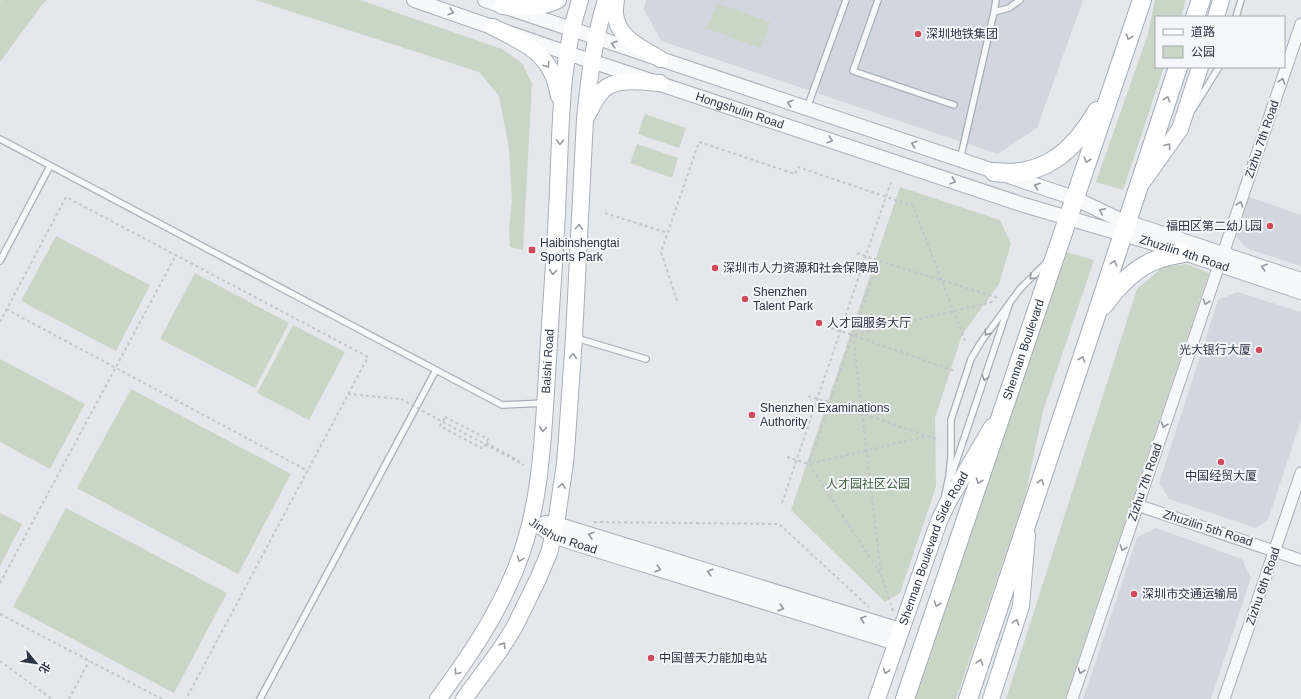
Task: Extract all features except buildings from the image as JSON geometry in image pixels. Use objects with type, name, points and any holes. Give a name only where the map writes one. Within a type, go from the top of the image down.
[{"type":"main road","points":[[502,6],[541,6],[558,0]]},
{"type":"main road","name":"Baishi Road","points":[[438,699],[467,660],[495,614],[516,568],[524,546],[536,499],[540,474],[545,403],[558,190],[561,103],[571,30],[580,0]]},
{"type":"main road","name":"Baishi Road","points":[[464,699],[500,650],[514,628],[538,579],[555,530],[565,463],[574,337],[585,119],[596,38],[606,0]]},
{"type":"main road","points":[[616,0],[616,17],[620,29],[630,40],[660,59]]},
{"type":"main road","name":"Shennan Boulevard","points":[[905,699],[1142,0]]},
{"type":"main road","points":[[1195,16],[1201,0]]},
{"type":"main road","points":[[1216,16],[1221,0]]},
{"type":"main road","points":[[493,27],[532,48],[541,56],[548,65],[553,76],[561,103]]},
{"type":"main road","points":[[994,172],[1019,173],[1034,170],[1048,163],[1062,153],[1077,138],[1092,119],[1100,106],[1118,68]]},
{"type":"main road","points":[[968,699],[1178,68]]},
{"type":"main road","points":[[1137,189],[1180,129],[1200,68]]},
{"type":"main road","points":[[585,119],[598,97],[609,86],[617,82],[628,81],[660,83]]},
{"type":"main road","points":[[1097,313],[1123,283],[1146,265],[1156,260],[1184,253]]},
{"type":"main road","name":"Shennan Boulevard Side Road","points":[[877,699],[939,521],[948,502],[1005,405]]},
{"type":"main road","points":[[991,699],[1021,606],[1028,519]]},
{"type":"street","name":"Hongshulin Road","points":[[414,0],[567,53],[1067,218]]},
{"type":"street","name":"Hongshulin Road","points":[[485,0],[1074,198]]},
{"type":"street","name":"Zizhu 7th Road","points":[[1072,699],[1301,24]]},
{"type":"street","name":"Zhuzilin 4th Road","points":[[1074,198],[1109,215],[1125,228],[1184,253],[1221,259],[1301,292]]},
{"type":"street","name":"Zhuzilin 4th Road","points":[[1067,218],[1125,228],[1221,259],[1301,280]]},
{"type":"street","name":"Zizhu 6th Road","points":[[1224,699],[1301,472]]},
{"type":"street","name":"Zhuzilin 5th Road","points":[[1137,505],[1275,550],[1301,560]]},
{"type":"street","name":"Jinshun Road","points":[[531,521],[623,552],[898,637]]},
{"type":"lane","points":[[807,108],[846,0]]},
{"type":"lane","points":[[878,0],[853,71],[954,104]]},
{"type":"lane","points":[[960,160],[996,0]]},
{"type":"lane","points":[[994,12],[1009,8],[1020,0]]},
{"type":"lane","points":[[1236,16],[1241,0]]},
{"type":"lane","points":[[1180,129],[1217,68]]},
{"type":"lane","points":[[0,139],[502,405],[545,403]]},
{"type":"lane","points":[[0,261],[50,166]]},
{"type":"lane","points":[[939,521],[949,476],[951,456],[951,420],[964,376],[971,359],[981,342],[1020,289],[1055,253]]},
{"type":"lane","points":[[946,492],[1011,301]]},
{"type":"lane","points":[[574,337],[646,359]]},
{"type":"lane","points":[[260,699],[436,370]]},
{"type":"path","points":[[677,301],[661,252],[698,142],[795,174],[798,167],[913,206],[965,341]]},
{"type":"path","points":[[782,504],[892,179]]},
{"type":"path","points":[[0,322],[66,197],[368,357],[186,699]]},
{"type":"path","points":[[605,213],[668,233]]},
{"type":"path","points":[[853,335],[954,311],[997,299],[857,253]]},
{"type":"path","points":[[0,584],[176,255]]},
{"type":"path","points":[[809,464],[878,260]]},
{"type":"path","points":[[6,310],[308,470]]},
{"type":"path","points":[[831,328],[955,371]]},
{"type":"path","points":[[853,335],[881,574],[893,612]]},
{"type":"path","points":[[348,394],[401,399],[524,465]]},
{"type":"path","points":[[808,396],[939,440]]},
{"type":"path","points":[[445,417],[488,439],[486,443],[483,449],[440,426],[445,417]]},
{"type":"path","points":[[787,457],[809,464],[928,436]]},
{"type":"path","points":[[486,443],[519,461]]},
{"type":"path","points":[[809,464],[881,574]]},
{"type":"path","points":[[590,522],[779,524],[873,610]]},
{"type":"path","points":[[0,614],[162,699]]},
{"type":"path","points":[[0,661],[52,699]]},
{"type":"path","points":[[69,699],[90,661]]},
{"type":"shaded area","points":[[646,0],[1083,0],[1037,128],[998,154],[661,41],[644,9]]},
{"type":"shaded area","name":"福田区第二幼儿园","points":[[1249,197],[1301,215],[1301,266],[1246,248],[1236,236]]},
{"type":"shaded area","points":[[1237,292],[1301,312],[1301,420],[1268,520],[1256,528],[1169,499],[1159,483],[1218,300]]},
{"type":"shaded area","points":[[1156,528],[1242,559],[1251,578],[1211,699],[1083,699],[1137,537]]},
{"type":"green space","points":[[1,0],[47,0],[0,62],[0,2]]},
{"type":"green space","points":[[255,0],[360,0],[502,49],[522,63],[532,83],[523,250],[510,247],[509,230],[512,200],[509,149],[499,96],[479,72]]},
{"type":"green space","points":[[1155,0],[1186,0],[1181,16],[1155,16],[1155,68],[1164,68],[1123,190],[1096,182],[1148,34]]},
{"type":"green space","points":[[717,3],[770,22],[761,48],[707,29]]},
{"type":"green space","points":[[645,114],[686,128],[679,148],[638,134]]},
{"type":"green space","points":[[637,144],[678,158],[672,178],[630,163]]},
{"type":"green space","name":"人才园社区公园","points":[[900,187],[1000,220],[1011,244],[999,284],[962,335],[935,418],[936,487],[900,593],[885,602],[791,510]]},
{"type":"green space","points":[[56,236],[150,285],[116,351],[21,301]]},
{"type":"green space","points":[[1066,252],[1094,260],[1043,411],[1025,497],[956,699],[915,699],[954,585]]},
{"type":"green space","points":[[1186,264],[1209,273],[1065,699],[1006,699],[1137,289],[1163,267]]},
{"type":"green space","points":[[195,273],[289,323],[255,388],[160,339]]},
{"type":"green space","points":[[293,325],[345,352],[309,420],[257,393]]},
{"type":"green space","points":[[0,359],[85,404],[50,469],[0,442]]},
{"type":"green space","points":[[131,389],[291,474],[238,574],[77,488]]},
{"type":"green space","points":[[66,508],[227,593],[174,693],[13,607]]},
{"type":"green space","points":[[0,513],[22,524],[0,566]]},
{"type":"place","name":"深圳地铁集团","points":[[918,34]]},
{"type":"place","name":"福田区第二幼儿园","points":[[1270,226]]},
{"type":"place","name":"Haibinshengtai Sports Park","points":[[532,250]]},
{"type":"place","name":"深圳市人力资源和社会保障局","points":[[715,268]]},
{"type":"place","name":"Shenzhen Talent Park","points":[[745,299]]},
{"type":"place","name":"人才园服务大厅","points":[[819,323]]},
{"type":"place","name":"光大银行大厦","points":[[1259,350]]},
{"type":"place","name":"Shenzhen Examinations Authority","points":[[752,415]]},
{"type":"place","name":"中国经贸大厦","points":[[1221,462]]},
{"type":"place","name":"深圳市交通运输局","points":[[1134,594]]},
{"type":"place","name":"中国普天力能加电站","points":[[651,658]]}]
